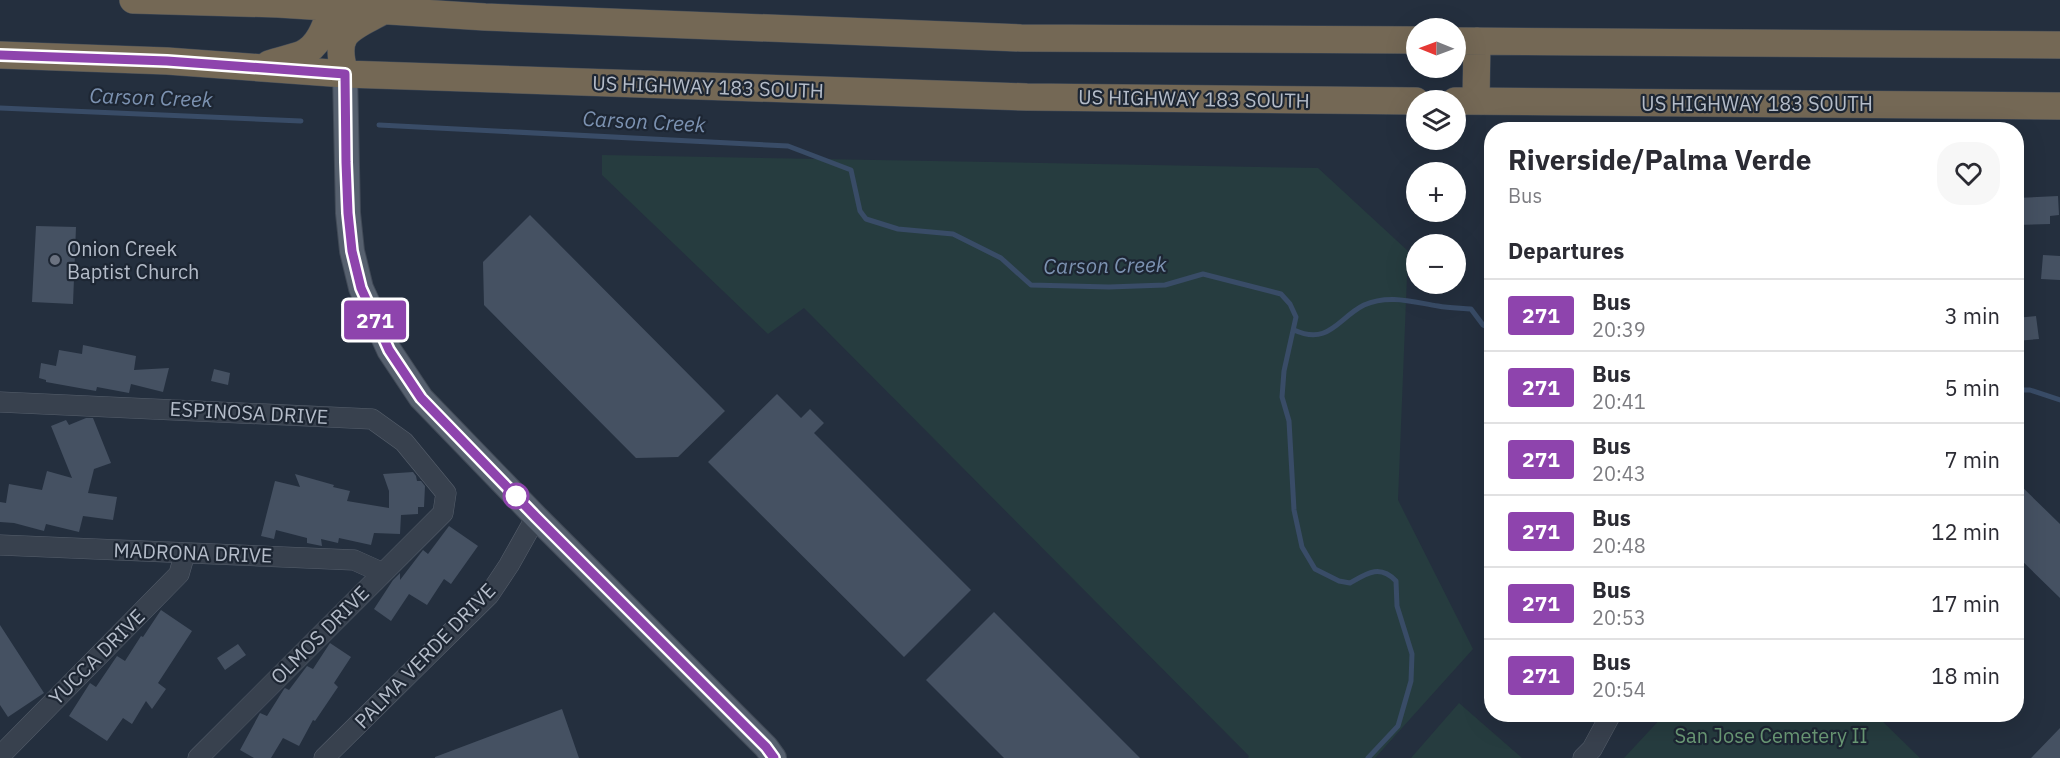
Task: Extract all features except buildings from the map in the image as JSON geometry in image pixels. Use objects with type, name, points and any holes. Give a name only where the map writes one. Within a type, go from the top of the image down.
[{"type":"highway","points":[[133,0],[332,3],[385,10],[485,17],[1021,38],[1406,40]]},
{"type":"highway","points":[[258,68],[302,54],[313,47],[322,33],[332,3]]},
{"type":"highway","points":[[345,74],[340,48],[344,35],[385,10]]},
{"type":"highway","points":[[1466,41],[2060,45]]},
{"type":"highway","name":"US HIGHWAY 183 SOUTH","points":[[0,55],[167,61],[345,74],[1027,97],[1406,101]]},
{"type":"highway","name":"US HIGHWAY 183 SOUTH","points":[[1466,101],[2060,106]]},
{"type":"main road","points":[[345,74],[348,213],[352,251],[361,288],[389,350],[421,398],[536,517],[766,747],[774,758]]},
{"type":"street","name":"ESPINOSA DRIVE","points":[[0,402],[372,419],[404,442],[446,492],[443,513]]},
{"type":"street","name":"OLMOS DRIVE","points":[[198,758],[443,513]]},
{"type":"street","name":"PALMA VERDE DRIVE","points":[[324,758],[489,594],[509,565],[536,517]]},
{"type":"street","name":"MADRONA DRIVE","points":[[0,545],[354,560],[383,573]]},
{"type":"street","name":"YUCCA DRIVE","points":[[0,756],[179,574],[185,553]]},
{"type":"street","points":[[1583,758],[1592,749],[1607,722]]},
{"type":"green space","points":[[602,155],[1318,168],[1406,249],[1398,500],[1473,649],[1375,758],[1248,758],[1249,756],[804,308],[768,334],[602,175]]},
{"type":"green space","points":[[1459,703],[1522,758],[1411,758]]},
{"type":"green space","name":"San Jose Cemetery II","points":[[1658,722],[1883,722],[1920,758],[1624,758]]},
{"type":"waterway","name":"Carson Creek","points":[[0,108],[301,121]]},
{"type":"waterway","name":"Carson Creek","points":[[379,125],[788,146],[851,170],[860,211],[866,219],[898,229],[953,234],[1001,258],[1031,285],[1109,287],[1165,285],[1203,274],[1281,294],[1290,304],[1296,317],[1284,371],[1282,397],[1289,421],[1294,510],[1302,547],[1315,569],[1339,581],[1350,583],[1373,572],[1384,573],[1396,581],[1397,606],[1412,654],[1411,681],[1398,726],[1368,758]]},
{"type":"waterway","points":[[1294,330],[1316,335],[1325,333],[1364,305],[1392,299],[1471,309],[1484,326]]},
{"type":"waterway","points":[[2024,390],[2060,400]]},
{"type":"bus line","name":"271","points":[[0,55],[167,61],[345,74],[348,213],[352,251],[361,288],[389,350],[421,398],[536,517],[766,747],[774,758]]},
{"type":"place","name":"Onion Creek Baptist Church","points":[[55,260]]}]
